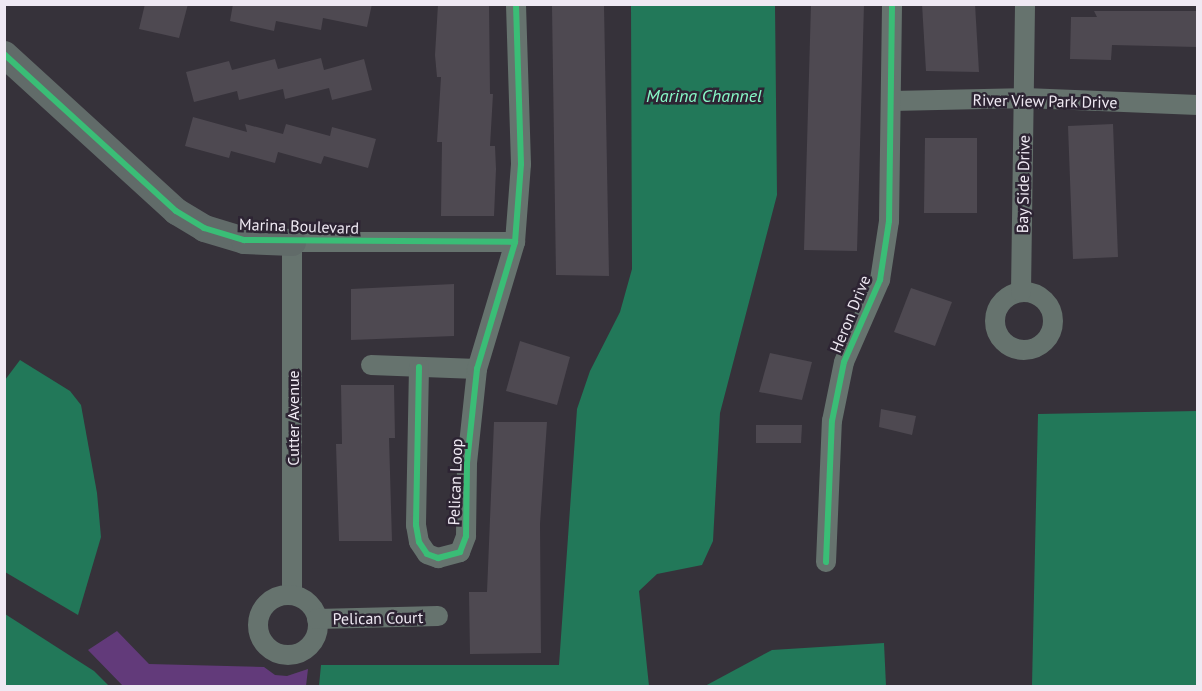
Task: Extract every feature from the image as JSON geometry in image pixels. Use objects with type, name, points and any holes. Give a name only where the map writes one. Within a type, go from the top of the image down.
[{"type":"street","name":"Pelican Loop","points":[[419,367],[416,525],[419,542],[427,554],[438,558],[460,552],[466,536],[467,463],[477,369],[515,242],[521,164],[516,4]]},
{"type":"street","name":"Heron Drive","points":[[826,562],[832,421],[844,362],[880,280],[889,221],[892,101],[891,4]]},
{"type":"street","name":"Bay Side Drive","points":[[1021,292],[1026,4]]},
{"type":"street","name":"Marina Boulevard","points":[[4,54],[176,211],[204,228],[244,240],[515,242]]},
{"type":"street","name":"River View Park Drive","points":[[892,101],[1025,98],[1197,105]]},
{"type":"street","name":"Cutter Avenue","points":[[292,242],[292,595]]},
{"type":"street","points":[[371,365],[477,369]]},
{"type":"street","points":[[292,595],[311,606],[317,619],[315,637],[303,651],[285,654],[268,647],[259,632],[262,610],[270,601],[292,595]]},
{"type":"street","name":"Pelican Court","points":[[317,619],[438,616]]},
{"type":"shaded area","points":[[117,631],[149,664],[264,667],[275,675],[287,676],[308,669],[306,686],[123,686],[88,650]]},
{"type":"water","name":"Marina Channel","points":[[631,5],[775,5],[777,195],[720,413],[713,541],[702,565],[657,574],[639,591],[649,686],[319,686],[321,665],[559,665],[577,409],[590,371],[620,312],[632,269]]},
{"type":"water","points":[[20,360],[70,391],[81,405],[97,493],[101,537],[78,615],[5,572],[5,380]]},
{"type":"water","points":[[1197,411],[1197,686],[1032,686],[1038,414]]},
{"type":"water","points":[[5,614],[94,671],[109,686],[5,686]]},
{"type":"water","points":[[884,643],[886,686],[705,686],[772,650]]},
{"type":"building","points":[[145,4],[188,4],[179,38],[139,29]]},
{"type":"building","points":[[233,4],[372,4],[367,27],[323,18],[321,30],[276,21],[274,31],[230,21]]},
{"type":"building","points":[[438,4],[489,4],[490,94],[493,94],[490,146],[495,146],[496,169],[494,216],[441,216],[442,142],[437,142],[441,77],[437,77],[435,55]]},
{"type":"building","points":[[811,4],[864,4],[857,251],[804,250]]},
{"type":"building","points":[[922,4],[975,4],[979,72],[926,71]]},
{"type":"building","points":[[552,6],[604,6],[609,276],[556,275]]},
{"type":"building","points":[[1094,11],[1197,11],[1197,47],[1112,45],[1111,60],[1070,59],[1071,17],[1097,17]]},
{"type":"building","points":[[321,58],[324,70],[364,59],[372,90],[332,100],[329,88],[285,99],[283,89],[239,100],[237,91],[194,102],[186,72],[229,61],[232,70],[275,59],[278,69]]},
{"type":"building","points":[[193,117],[247,132],[245,124],[283,134],[286,124],[330,136],[332,127],[376,139],[368,168],[324,156],[321,164],[278,152],[275,163],[231,151],[229,158],[185,146]]},
{"type":"building","points":[[1113,124],[1118,257],[1073,259],[1068,126]]},
{"type":"building","points":[[925,138],[977,138],[977,213],[924,213]]},
{"type":"building","points":[[454,284],[454,336],[351,340],[351,289]]},
{"type":"building","points":[[911,288],[952,302],[935,346],[894,332]]},
{"type":"building","points":[[520,341],[570,357],[557,405],[506,391]]},
{"type":"building","points":[[770,353],[812,362],[802,400],[759,392]]},
{"type":"building","points":[[341,385],[394,385],[395,438],[389,438],[392,541],[339,541],[336,444],[342,444]]},
{"type":"building","points":[[881,409],[916,416],[912,435],[879,427]]},
{"type":"building","points":[[494,422],[547,422],[540,524],[541,653],[470,654],[469,592],[487,592]]},
{"type":"building","points":[[756,425],[802,425],[801,443],[756,443]]},
{"type":"cycle path","points":[[419,367],[416,525],[419,542],[427,554],[438,558],[460,552],[466,536],[467,463],[477,369],[515,242],[521,164],[516,4]]},
{"type":"cycle path","points":[[826,562],[832,421],[844,362],[880,280],[889,221],[892,4]]},
{"type":"cycle path","points":[[4,54],[176,211],[204,228],[244,240],[515,242]]}]
